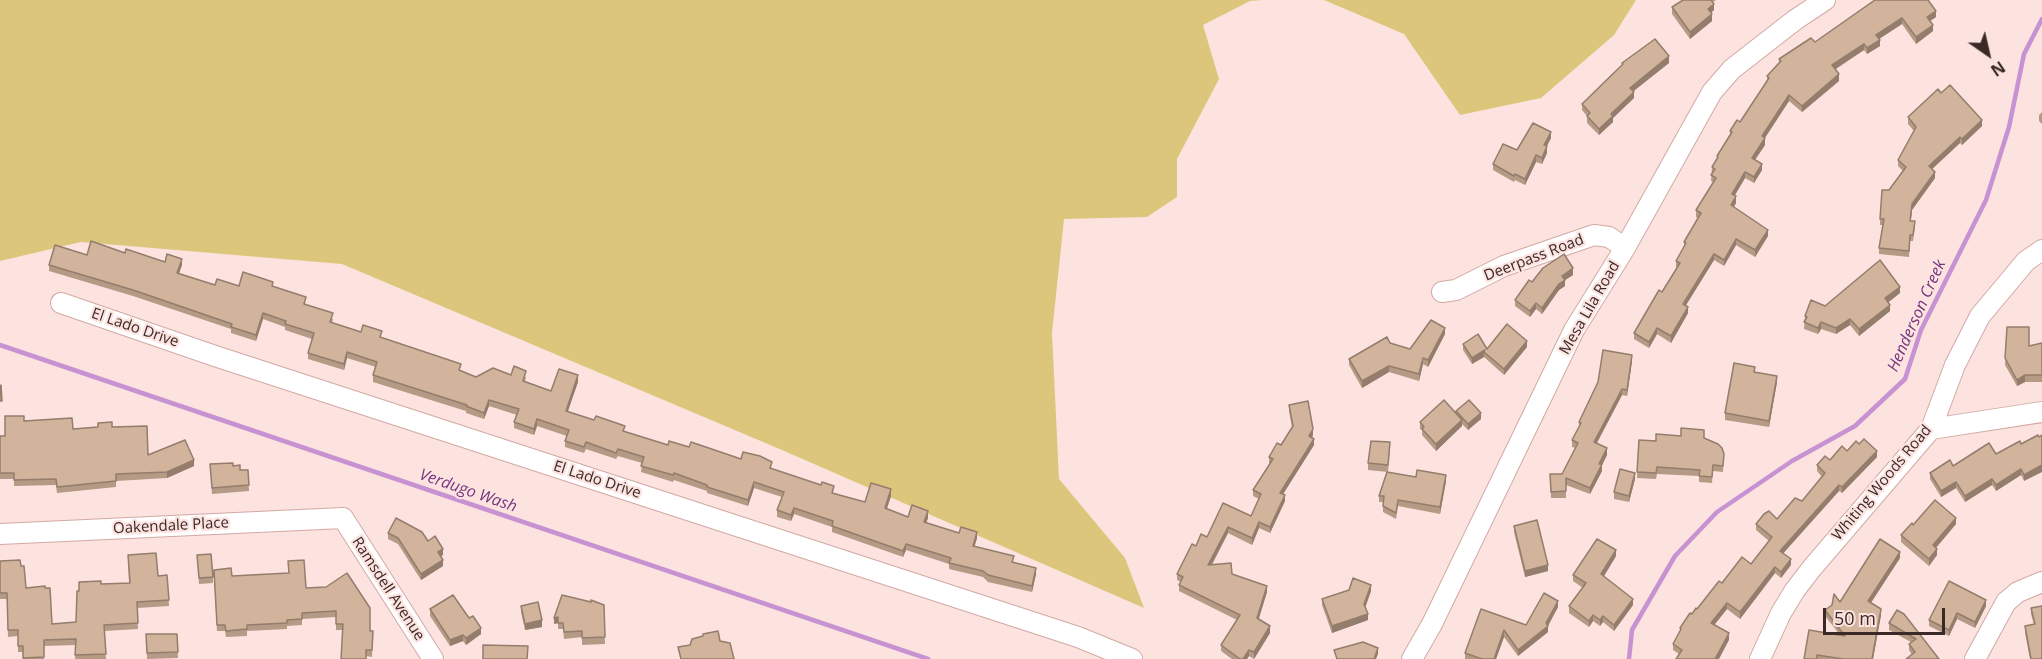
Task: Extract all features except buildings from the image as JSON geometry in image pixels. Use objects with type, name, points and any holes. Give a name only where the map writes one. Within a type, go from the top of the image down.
[{"type":"street","name":"Mesa Lila Road","points":[[1412,659],[1432,624],[1574,330],[1625,248],[1712,92],[1732,69],[1795,20],[1825,0]]},
{"type":"street","name":"Deerpass Road","points":[[1442,292],[1456,290],[1504,266],[1542,251],[1594,235],[1610,237],[1625,248]]},
{"type":"street","name":"Whiting Woods Road","points":[[1760,659],[1781,613],[1795,590],[1931,429],[1955,364],[1980,316],[2026,261],[2042,250]]},
{"type":"street","name":"El Lado Drive","points":[[61,303],[237,363],[1078,638],[1132,659]]},
{"type":"street","points":[[1931,429],[2042,412]]},
{"type":"street","name":"Oakendale Place","points":[[0,534],[343,518]]},
{"type":"street","name":"Ramsdell Avenue","points":[[343,518],[433,659]]},
{"type":"street","points":[[1975,659],[2006,602],[2018,592],[2042,582]]},
{"type":"shaded area","points":[[0,0],[1262,0],[1250,1],[1203,25],[1219,79],[1177,159],[1177,197],[1147,217],[1064,219],[1052,333],[1059,479],[1125,558],[1144,608],[782,450],[342,264],[81,242],[0,261]]},
{"type":"shaded area","points":[[1324,0],[1636,0],[1614,35],[1541,98],[1460,115],[1404,34]]},
{"type":"waterway","name":"Henderson Creek","points":[[1629,659],[1632,630],[1675,556],[1717,512],[1792,461],[1855,426],[1905,379],[1921,330],[1986,200],[2009,127],[2024,54],[2042,19]]},
{"type":"waterway","name":"Verdugo Wash","points":[[0,345],[928,659]]}]
